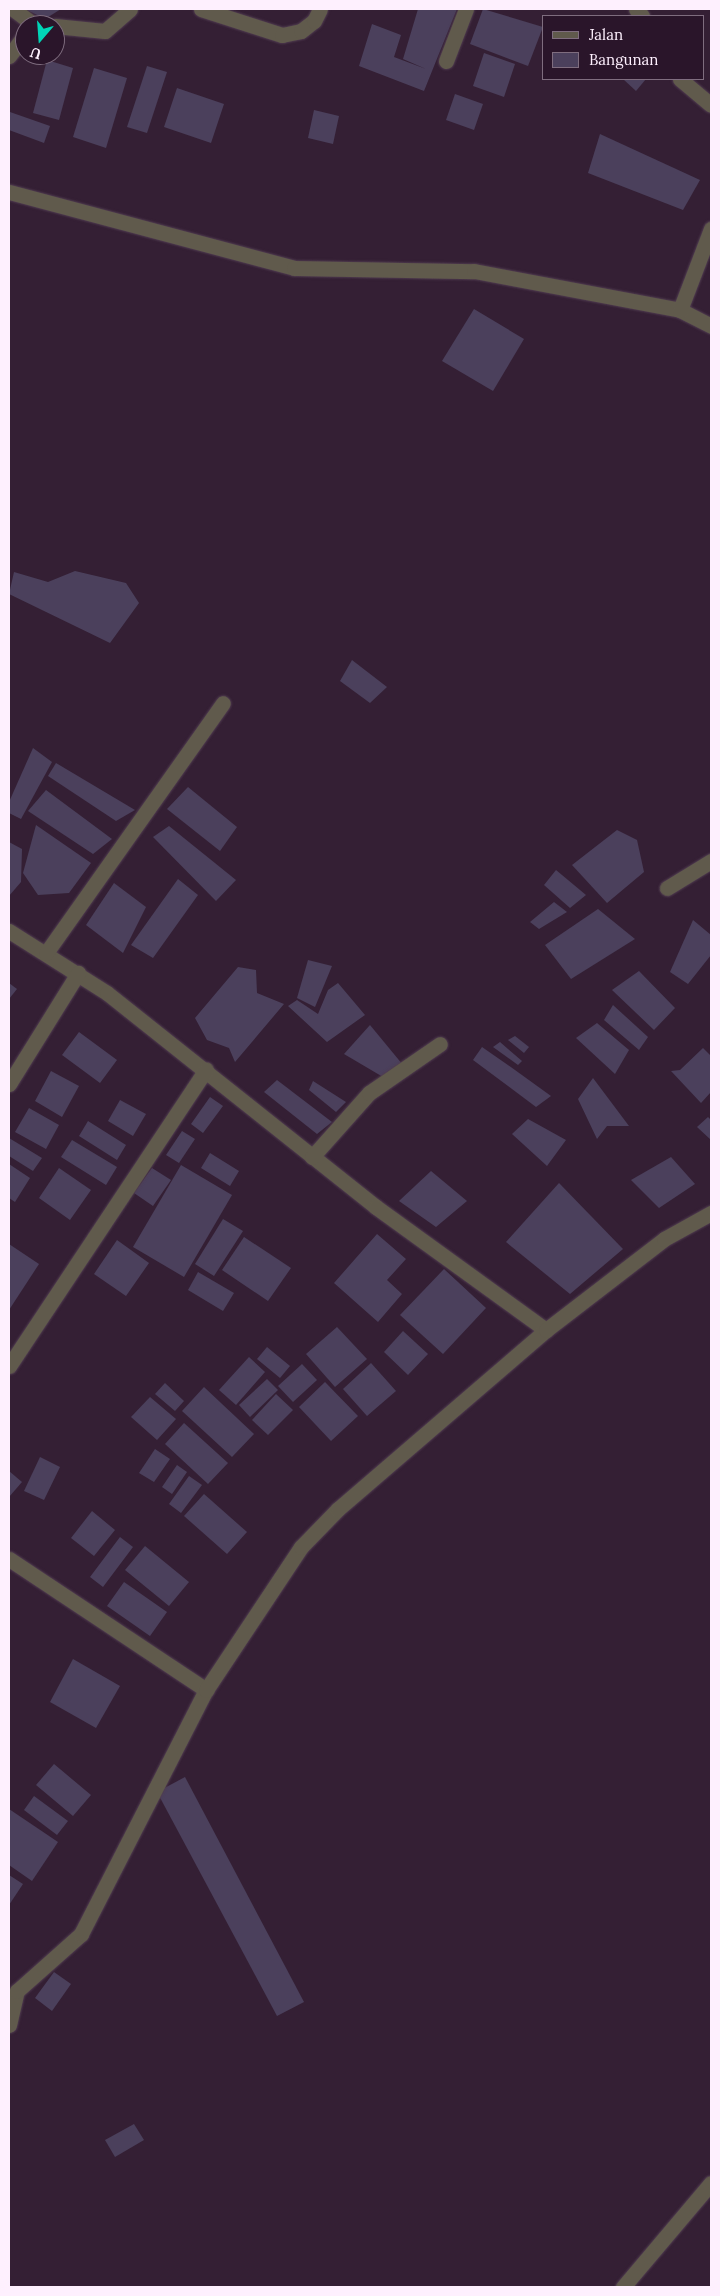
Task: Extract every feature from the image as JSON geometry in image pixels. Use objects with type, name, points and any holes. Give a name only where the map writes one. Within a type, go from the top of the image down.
[{"type":"street","points":[[65,27],[105,31],[130,9]]},
{"type":"street","points":[[201,9],[282,35],[300,31],[314,21],[320,9]]},
{"type":"street","points":[[446,61],[466,9]]},
{"type":"street","points":[[681,80],[711,106]]},
{"type":"street","points":[[9,192],[294,268],[474,271],[680,310],[711,326]]},
{"type":"street","points":[[680,310],[711,229]]},
{"type":"street","points":[[46,953],[223,703]]},
{"type":"street","points":[[667,888],[711,860]]},
{"type":"street","points":[[9,931],[78,973],[206,1070],[312,1156],[546,1330]]},
{"type":"street","points":[[9,1084],[78,973]]},
{"type":"street","points":[[312,1156],[369,1093],[440,1044]]},
{"type":"street","points":[[9,1366],[206,1070]]},
{"type":"street","points":[[9,2025],[13,1988],[81,1934],[206,1690],[301,1547],[338,1509],[546,1330],[664,1239],[711,1213]]},
{"type":"street","points":[[9,1559],[206,1690]]},
{"type":"street","points":[[623,2287],[711,2183]]},
{"type":"building","points":[[25,9],[61,9],[51,15],[37,15]]},
{"type":"building","points":[[418,9],[457,9],[424,91],[359,66],[372,24],[401,35],[394,57],[426,69],[403,59]]},
{"type":"building","points":[[483,9],[542,27],[528,66],[470,44]]},
{"type":"building","points":[[484,53],[515,64],[504,97],[473,86]]},
{"type":"building","points":[[46,65],[63,65],[73,68],[59,120],[33,113]]},
{"type":"building","points":[[147,66],[167,72],[147,133],[127,127]]},
{"type":"building","points":[[94,68],[127,78],[106,148],[73,137]]},
{"type":"building","points":[[624,80],[645,80],[636,91]]},
{"type":"building","points":[[177,88],[224,104],[211,143],[164,127]]},
{"type":"building","points":[[455,94],[483,104],[474,130],[446,120]]},
{"type":"building","points":[[314,110],[339,116],[333,144],[308,138]]},
{"type":"building","points":[[10,112],[50,126],[44,143],[9,130]]},
{"type":"building","points":[[600,134],[700,180],[683,210],[588,173]]},
{"type":"building","points":[[474,309],[524,339],[493,391],[442,361]]},
{"type":"building","points":[[75,571],[126,583],[139,603],[110,643],[9,594],[14,572],[48,582]]},
{"type":"building","points":[[352,660],[387,687],[370,703],[340,681]]},
{"type":"building","points":[[33,748],[52,762],[21,819],[9,813],[9,802]]},
{"type":"building","points":[[56,763],[135,810],[116,821],[48,776]]},
{"type":"building","points":[[188,787],[237,827],[220,851],[167,809]]},
{"type":"building","points":[[46,790],[112,839],[93,854],[28,811]]},
{"type":"building","points":[[36,825],[91,863],[69,893],[38,895],[23,873]]},
{"type":"building","points":[[169,826],[236,880],[216,901],[153,837]]},
{"type":"building","points":[[617,830],[637,840],[644,872],[607,903],[572,865]]},
{"type":"building","points":[[9,842],[22,849],[21,882],[9,896]]},
{"type":"building","points":[[556,870],[586,895],[570,908],[544,885]]},
{"type":"building","points":[[178,879],[198,895],[153,958],[131,945]]},
{"type":"building","points":[[114,883],[146,907],[123,953],[86,925]]},
{"type":"building","points":[[554,902],[567,912],[539,929],[530,922]]},
{"type":"building","points":[[598,909],[635,939],[571,979],[545,945]]},
{"type":"building","points":[[693,920],[711,935],[711,955],[688,984],[670,972]]},
{"type":"building","points":[[308,960],[332,966],[315,1007],[297,998]]},
{"type":"building","points":[[238,967],[256,970],[257,993],[284,1004],[235,1062],[229,1048],[207,1040],[195,1018]]},
{"type":"building","points":[[639,971],[675,1008],[654,1030],[612,990]]},
{"type":"building","points":[[9,983],[17,989],[9,999]]},
{"type":"building","points":[[338,983],[365,1015],[327,1042],[288,1006],[297,1000],[318,1014],[328,990]]},
{"type":"building","points":[[613,1005],[648,1037],[639,1050],[604,1020]]},
{"type":"building","points":[[597,1023],[629,1050],[615,1074],[576,1038]]},
{"type":"building","points":[[370,1025],[403,1065],[383,1077],[344,1054]]},
{"type":"building","points":[[79,1032],[117,1060],[100,1083],[62,1055]]},
{"type":"building","points":[[515,1036],[529,1047],[524,1053],[508,1040]]},
{"type":"building","points":[[500,1042],[522,1061],[518,1065],[493,1047]]},
{"type":"building","points":[[482,1047],[551,1096],[536,1107],[473,1060]]},
{"type":"building","points":[[703,1048],[711,1056],[711,1092],[701,1103],[671,1071],[680,1070]]},
{"type":"building","points":[[51,1071],[79,1086],[62,1117],[35,1101]]},
{"type":"building","points":[[593,1078],[629,1126],[607,1126],[597,1139],[578,1099]]},
{"type":"building","points":[[277,1080],[332,1122],[317,1134],[264,1092]]},
{"type":"building","points":[[313,1081],[346,1102],[336,1112],[309,1090]]},
{"type":"building","points":[[210,1097],[223,1106],[203,1133],[191,1124]]},
{"type":"building","points":[[120,1100],[146,1114],[133,1136],[108,1121]]},
{"type":"building","points":[[29,1108],[59,1125],[46,1149],[15,1132]]},
{"type":"building","points":[[708,1117],[711,1120],[711,1140],[697,1127]]},
{"type":"building","points":[[528,1119],[566,1140],[547,1166],[512,1134]]},
{"type":"building","points":[[88,1121],[126,1145],[117,1160],[79,1136]]},
{"type":"building","points":[[182,1131],[195,1139],[179,1163],[166,1155]]},
{"type":"building","points":[[9,1138],[42,1158],[33,1171],[9,1156]]},
{"type":"building","points":[[72,1140],[117,1167],[106,1185],[61,1157]]},
{"type":"building","points":[[210,1153],[239,1171],[230,1186],[201,1168]]},
{"type":"building","points":[[671,1157],[695,1184],[659,1208],[631,1180]]},
{"type":"building","points":[[9,1164],[30,1178],[15,1202],[9,1198]]},
{"type":"building","points":[[181,1165],[232,1195],[184,1277],[133,1247]]},
{"type":"building","points":[[59,1168],[91,1190],[70,1220],[39,1198]]},
{"type":"building","points":[[152,1168],[171,1180],[153,1206],[134,1193]]},
{"type":"building","points":[[431,1171],[467,1201],[436,1227],[399,1201]]},
{"type":"building","points":[[559,1183],[623,1249],[570,1294],[506,1242]]},
{"type":"building","points":[[223,1219],[243,1231],[214,1276],[195,1264]]},
{"type":"building","points":[[377,1234],[406,1259],[387,1280],[402,1294],[378,1322],[334,1283]]},
{"type":"building","points":[[244,1237],[291,1268],[268,1301],[222,1270]]},
{"type":"building","points":[[117,1240],[149,1263],[126,1296],[94,1274]]},
{"type":"building","points":[[9,1244],[39,1264],[9,1310]]},
{"type":"building","points":[[444,1269],[486,1308],[443,1354],[400,1315]]},
{"type":"building","points":[[198,1272],[234,1293],[223,1311],[188,1290]]},
{"type":"building","points":[[337,1327],[367,1359],[335,1387],[306,1354]]},
{"type":"building","points":[[403,1331],[428,1354],[408,1375],[384,1352]]},
{"type":"building","points":[[267,1347],[290,1366],[280,1378],[257,1359]]},
{"type":"building","points":[[249,1357],[265,1372],[236,1405],[219,1390]]},
{"type":"building","points":[[371,1363],[396,1391],[367,1416],[343,1389]]},
{"type":"building","points":[[302,1364],[317,1380],[293,1402],[278,1386]]},
{"type":"building","points":[[267,1379],[278,1390],[250,1417],[239,1405]]},
{"type":"building","points":[[325,1382],[358,1416],[331,1441],[299,1407]]},
{"type":"building","points":[[165,1383],[184,1401],[175,1411],[155,1394]]},
{"type":"building","points":[[204,1387],[254,1434],[232,1457],[182,1411]]},
{"type":"building","points":[[276,1394],[293,1410],[268,1435],[252,1420]]},
{"type":"building","points":[[150,1397],[176,1419],[157,1440],[131,1417]]},
{"type":"building","points":[[184,1423],[228,1463],[208,1484],[165,1444]]},
{"type":"building","points":[[155,1449],[170,1459],[154,1482],[139,1473]]},
{"type":"building","points":[[40,1457],[60,1467],[44,1500],[24,1491]]},
{"type":"building","points":[[177,1465],[187,1472],[172,1494],[162,1487]]},
{"type":"building","points":[[9,1471],[22,1482],[9,1497]]},
{"type":"building","points":[[189,1476],[202,1485],[181,1513],[169,1504]]},
{"type":"building","points":[[204,1494],[247,1532],[227,1554],[184,1516]]},
{"type":"building","points":[[92,1511],[115,1530],[94,1556],[71,1538]]},
{"type":"building","points":[[120,1537],[133,1547],[103,1587],[90,1577]]},
{"type":"building","points":[[145,1546],[189,1582],[169,1606],[125,1570]]},
{"type":"building","points":[[124,1582],[167,1612],[150,1636],[107,1606]]},
{"type":"building","points":[[73,1659],[120,1686],[96,1728],[50,1702]]},
{"type":"building","points":[[54,1764],[91,1795],[73,1816],[36,1785]]},
{"type":"building","points":[[185,1777],[304,2002],[277,2016],[157,1792]]},
{"type":"building","points":[[34,1796],[68,1821],[57,1835],[24,1810]]},
{"type":"building","points":[[9,1809],[58,1842],[32,1881],[9,1865]]},
{"type":"building","points":[[9,1875],[23,1884],[9,1905]]},
{"type":"building","points":[[54,1972],[71,1984],[52,2011],[35,1998]]},
{"type":"building","points":[[134,2124],[144,2140],[115,2157],[105,2140]]}]
